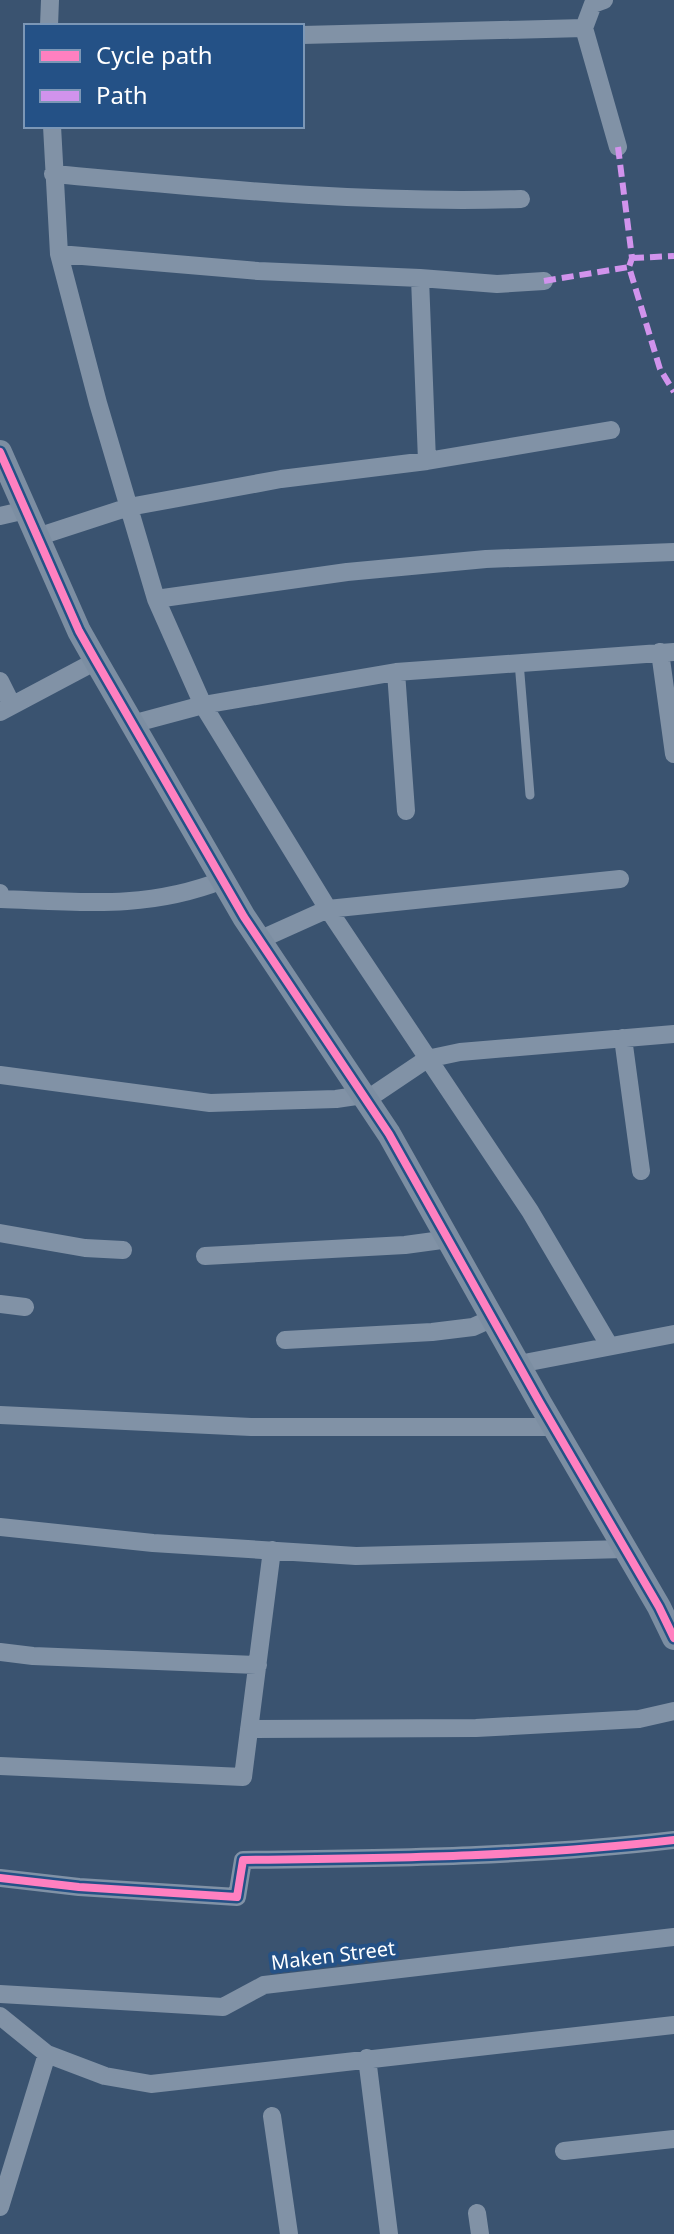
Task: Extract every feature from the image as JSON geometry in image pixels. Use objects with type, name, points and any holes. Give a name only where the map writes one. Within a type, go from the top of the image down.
[{"type":"street","points":[[49,24],[50,0]]},
{"type":"street","points":[[604,0],[593,4],[584,28],[618,147]]},
{"type":"street","points":[[304,35],[584,28]]},
{"type":"street","points":[[52,128],[59,254],[156,599],[203,705],[328,909],[530,1211],[609,1345]]},
{"type":"street","points":[[53,174],[208,188],[376,197],[452,201],[521,199]]},
{"type":"street","points":[[59,254],[258,271],[497,284],[544,281]]},
{"type":"street","points":[[420,278],[427,461]]},
{"type":"street","points":[[37,537],[129,507],[281,479],[427,461],[611,430]]},
{"type":"street","points":[[0,452],[79,631],[96,661],[259,940],[389,1134],[674,1638]]},
{"type":"street","points":[[0,516],[26,510]]},
{"type":"street","points":[[156,599],[347,572],[470,560],[674,552]]},
{"type":"street","points":[[132,724],[203,705],[396,672],[667,652],[674,754]]},
{"type":"street","points":[[0,681],[6,709],[96,661]]},
{"type":"street","points":[[396,672],[406,811]]},
{"type":"street","points":[[259,940],[328,909],[620,879]]},
{"type":"street","points":[[0,893],[1,899],[113,903],[150,901],[194,892],[223,880]]},
{"type":"street","points":[[0,1075],[210,1103],[336,1099],[365,1097],[427,1059],[460,1052],[674,1034]]},
{"type":"street","points":[[623,1038],[641,1171]]},
{"type":"street","points":[[0,1233],[85,1248],[123,1250]]},
{"type":"street","points":[[205,1256],[405,1245],[449,1239]]},
{"type":"street","points":[[0,1304],[25,1307]]},
{"type":"street","points":[[285,1340],[432,1332],[473,1327],[493,1318]]},
{"type":"street","points":[[519,1364],[674,1334]]},
{"type":"street","points":[[0,1415],[251,1427],[554,1427]]},
{"type":"street","points":[[0,1527],[153,1543],[356,1556],[625,1549]]},
{"type":"street","points":[[0,1766],[243,1777],[272,1550]]},
{"type":"street","points":[[0,1652],[258,1665]]},
{"type":"street","points":[[249,1729],[476,1728],[639,1719],[674,1711]]},
{"type":"street","points":[[0,1878],[79,1887],[237,1897],[243,1860],[451,1858],[674,1840]]},
{"type":"street","name":"Maken Street","points":[[0,1994],[223,2007],[264,1985],[674,1937]]},
{"type":"street","points":[[0,2016],[47,2054],[105,2076],[151,2084],[674,2025]]},
{"type":"street","points":[[0,2207],[47,2054]]},
{"type":"street","points":[[367,2058],[389,2234]]},
{"type":"street","points":[[272,2116],[289,2234]]},
{"type":"street","points":[[564,2151],[674,2139]]},
{"type":"street","points":[[477,2213],[480,2234]]},
{"type":"lane","points":[[519,662],[530,795]]},
{"type":"marked path","points":[[618,147],[632,258],[629,267],[660,369],[674,392]]},
{"type":"marked path","points":[[632,258],[674,256]]},
{"type":"marked path","points":[[544,281],[629,267]]},
{"type":"cycle path","points":[[0,452],[79,631],[96,661],[244,917],[389,1134],[674,1638]]},
{"type":"cycle path","points":[[0,1878],[79,1887],[237,1897],[243,1860],[512,1853],[674,1840]]}]
